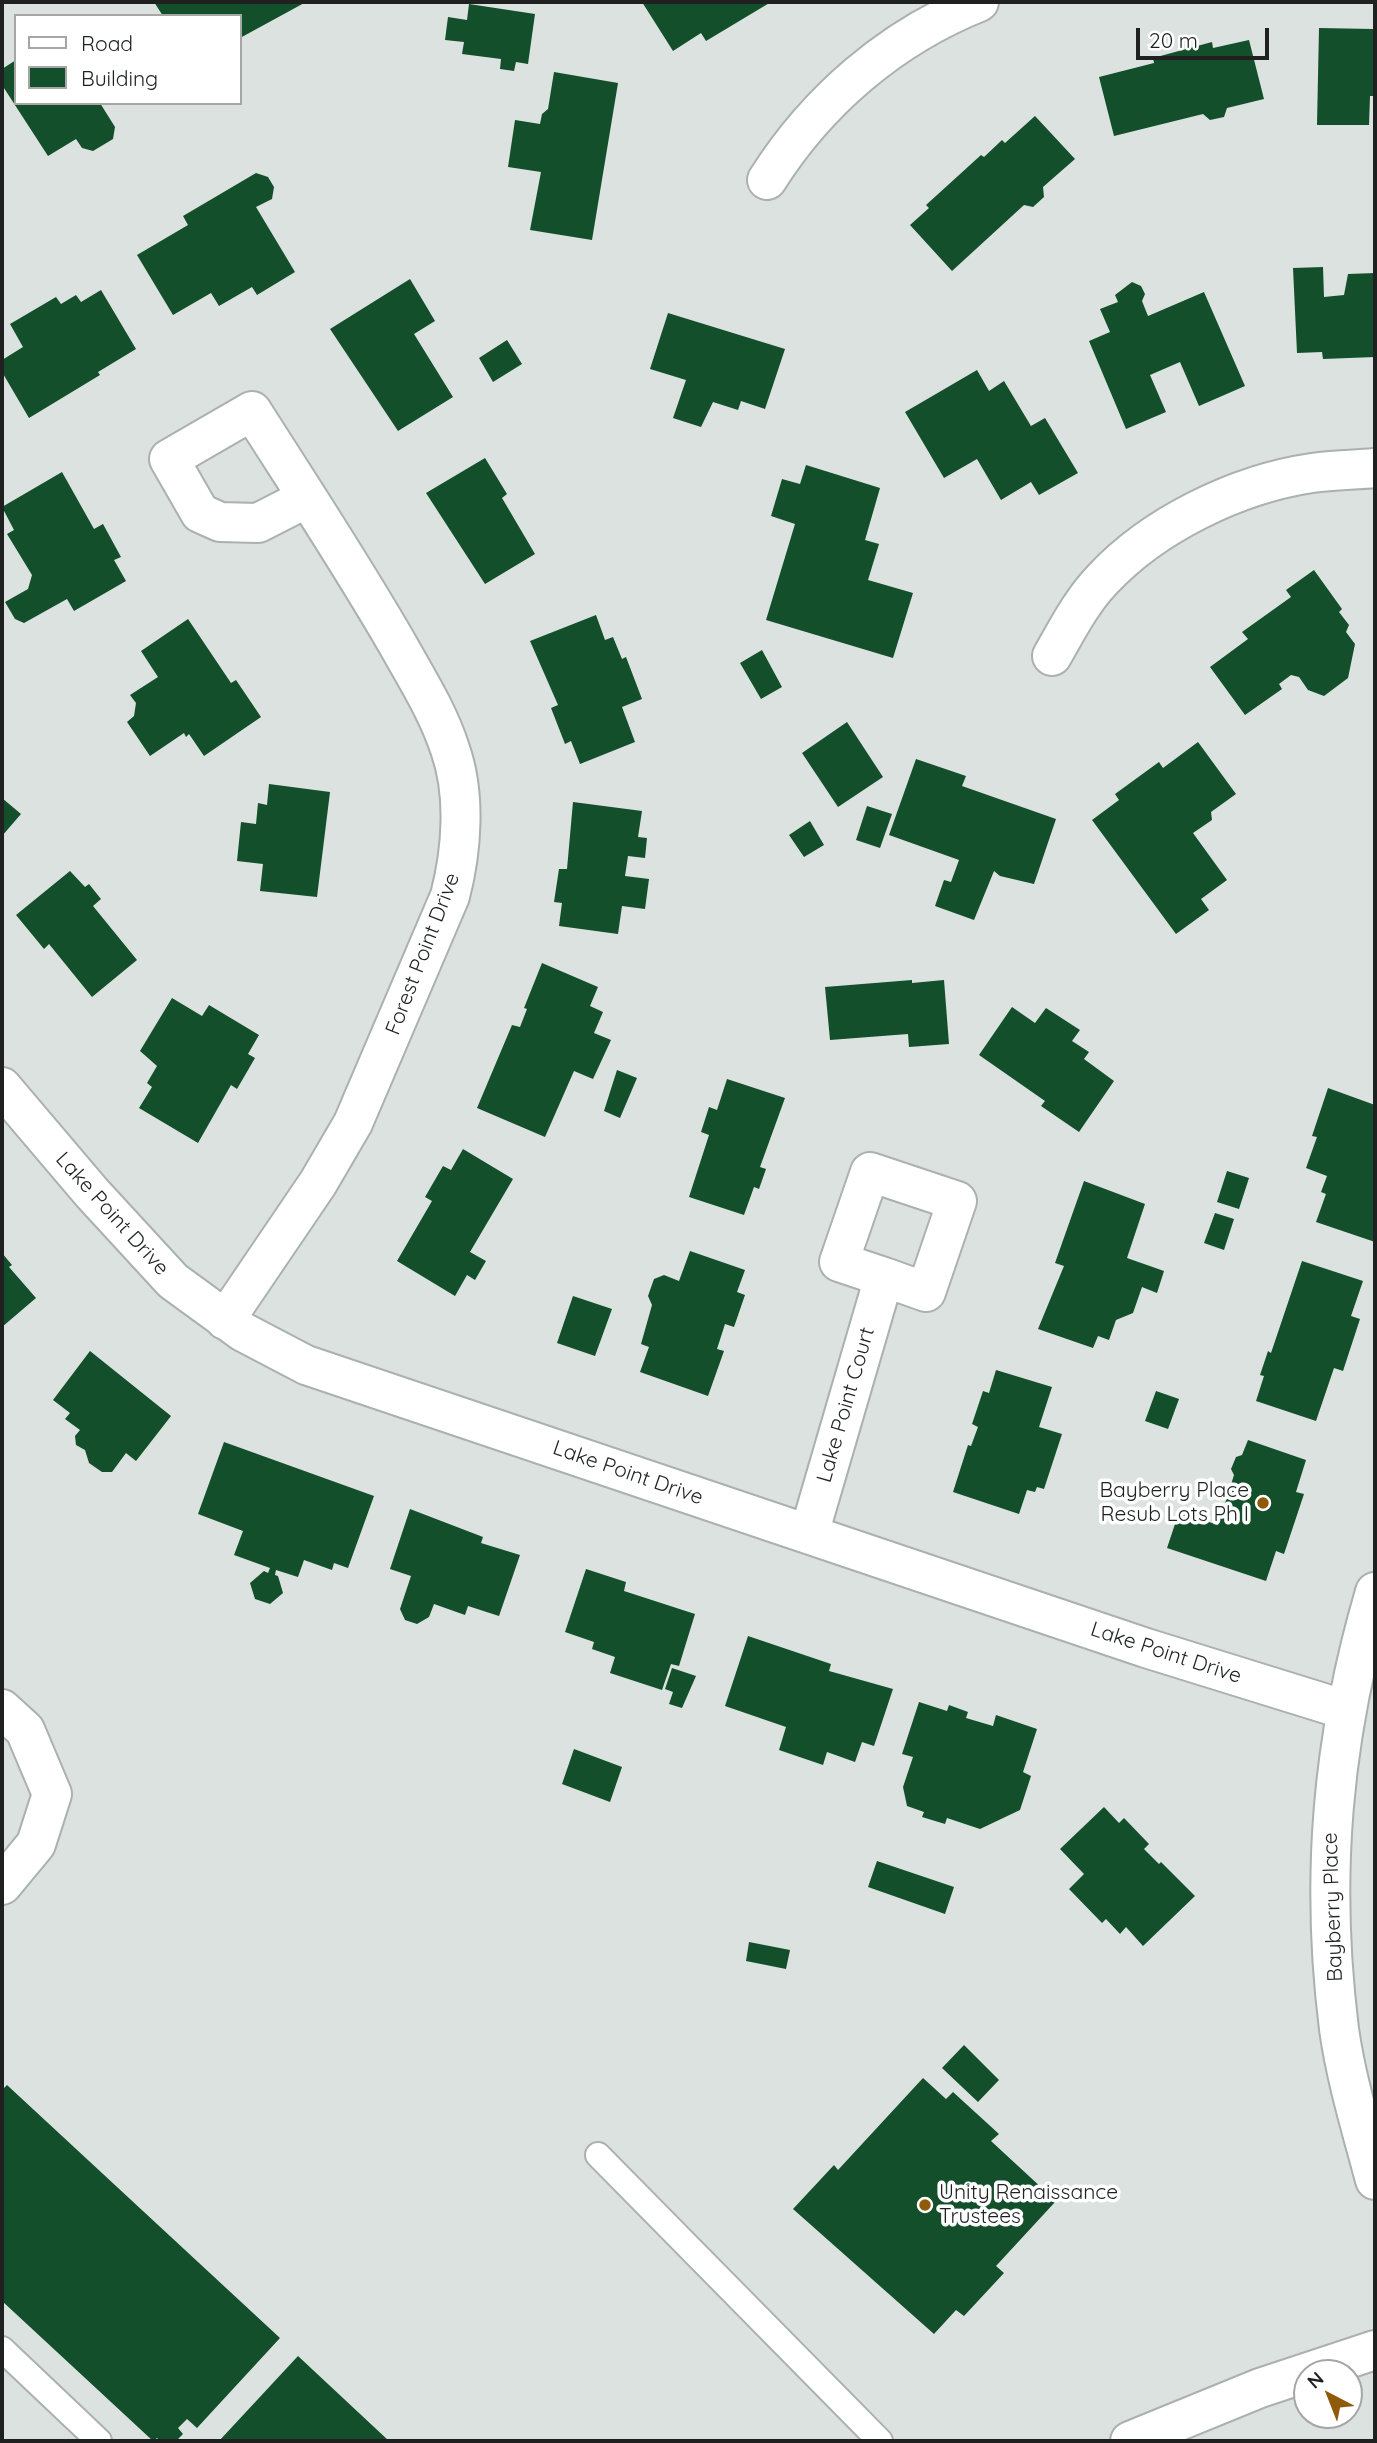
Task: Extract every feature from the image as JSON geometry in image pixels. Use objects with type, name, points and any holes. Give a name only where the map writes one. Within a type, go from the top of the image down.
[{"type":"street","points":[[767,180],[791,141],[859,72],[930,25],[979,2]]},
{"type":"street","points":[[1052,656],[1078,611],[1102,580],[1146,542],[1193,513],[1253,487],[1310,473],[1375,468]]},
{"type":"street","name":"Forest Point Drive","points":[[225,1320],[318,1183],[353,1123],[450,896],[458,867],[460,795],[451,751],[435,710],[377,608],[307,498]]},
{"type":"street","name":"Lake Point Drive","points":[[2,1087],[92,1193],[173,1281],[225,1320],[306,1365],[1146,1648],[1346,1710]]},
{"type":"street","name":"Lake Point Court","points":[[808,1534],[884,1277]]},
{"type":"street","name":"Bayberry Place","points":[[1375,1592],[1360,1644],[1346,1710],[1329,1834],[1329,1910],[1339,2031],[1375,2179]]},
{"type":"street","points":[[2,1709],[26,1730],[52,1794],[36,1844],[2,1885]]},
{"type":"street","points":[[1130,2441],[1260,2388],[1375,2350]]},
{"type":"lane","points":[[598,2155],[880,2441]]},
{"type":"lane","points":[[2,2349],[99,2441]]},
{"type":"building","points":[[154,2],[306,2],[242,37],[242,14],[162,14]]},
{"type":"building","points":[[642,2],[771,2],[706,41],[701,33],[673,51]]},
{"type":"building","points":[[469,4],[535,14],[528,64],[516,62],[514,71],[500,69],[501,59],[462,54],[464,42],[445,40],[448,17],[467,20]]},
{"type":"building","points":[[1319,28],[1373,29],[1375,96],[1370,96],[1369,125],[1317,125]]},
{"type":"building","points":[[1249,40],[1264,99],[1227,108],[1224,117],[1210,120],[1203,114],[1114,136],[1099,77],[1154,63],[1153,58],[1212,42],[1213,48]]},
{"type":"building","points":[[14,61],[14,104],[2,85],[2,69]]},
{"type":"building","points":[[554,72],[618,83],[592,240],[530,230],[541,172],[508,167],[515,120],[540,124],[542,114],[548,109]]},
{"type":"building","points":[[15,105],[101,105],[115,127],[113,139],[93,151],[82,148],[76,139],[48,156]]},
{"type":"building","points":[[1035,116],[1075,159],[1043,187],[1044,197],[1033,207],[1024,205],[952,271],[910,225],[929,208],[926,205],[981,155],[984,157],[1002,140],[1005,143]]},
{"type":"building","points":[[256,173],[268,177],[274,187],[272,199],[256,207],[295,272],[257,295],[252,287],[219,306],[211,293],[173,315],[137,255],[188,225],[183,216]]},
{"type":"building","points":[[1323,267],[1324,297],[1344,295],[1348,274],[1375,273],[1375,357],[1323,359],[1322,352],[1297,353],[1293,268]]},
{"type":"building","points":[[410,279],[435,321],[414,334],[453,397],[398,431],[330,329]]},
{"type":"building","points":[[1132,282],[1141,286],[1145,294],[1142,301],[1148,316],[1204,292],[1245,386],[1199,406],[1180,362],[1150,375],[1166,412],[1126,429],[1089,341],[1110,332],[1100,309],[1118,302],[1115,295]]},
{"type":"building","points":[[101,290],[136,349],[98,372],[100,375],[29,418],[2,372],[2,360],[23,347],[10,324],[56,297],[61,304],[76,295],[81,302]]},
{"type":"building","points":[[668,313],[785,349],[765,409],[741,401],[738,410],[713,402],[701,427],[673,418],[686,380],[650,369]]},
{"type":"building","points":[[507,340],[522,364],[493,382],[479,358]]},
{"type":"building","points":[[977,370],[989,391],[1004,381],[1031,426],[1045,418],[1078,473],[1039,495],[1031,482],[1001,500],[977,459],[944,478],[905,412]]},
{"type":"building","points":[[485,458],[507,494],[502,498],[535,554],[485,584],[426,493]]},
{"type":"building","points":[[806,465],[880,488],[865,540],[879,544],[868,580],[913,593],[893,658],[766,620],[795,524],[771,516],[782,479],[800,484]]},
{"type":"building","points":[[62,472],[94,529],[103,524],[121,557],[114,560],[126,581],[74,611],[67,599],[24,623],[15,619],[5,602],[28,589],[32,575],[7,534],[14,530],[2,507]]},
{"type":"building","points":[[1314,570],[1342,609],[1339,612],[1349,625],[1346,632],[1355,644],[1348,678],[1324,696],[1308,690],[1299,677],[1291,675],[1279,684],[1282,689],[1245,715],[1210,667],[1248,639],[1242,632],[1291,597],[1286,590]]},
{"type":"building","points":[[596,615],[605,640],[613,637],[622,659],[626,657],[642,699],[622,707],[635,742],[580,764],[571,741],[565,744],[551,708],[558,705],[530,641]]},
{"type":"building","points":[[188,619],[231,683],[236,680],[261,717],[204,756],[189,734],[186,737],[184,733],[150,756],[127,722],[134,716],[136,703],[130,695],[158,677],[141,651]]},
{"type":"building","points":[[762,650],[782,687],[761,699],[740,663]]},
{"type":"building","points":[[847,722],[883,777],[838,807],[802,753]]},
{"type":"building","points":[[1198,742],[1236,794],[1211,812],[1212,820],[1193,833],[1227,880],[1201,899],[1209,910],[1176,934],[1092,820],[1119,800],[1115,794],[1159,762],[1163,768]]},
{"type":"building","points":[[916,759],[966,776],[962,786],[1056,819],[1034,884],[1000,876],[994,871],[974,920],[935,906],[944,880],[951,882],[959,860],[889,835]]},
{"type":"building","points":[[269,784],[330,792],[317,897],[260,891],[263,864],[237,861],[241,822],[256,824],[258,803],[267,805]]},
{"type":"building","points":[[2,798],[21,814],[2,836]]},
{"type":"building","points":[[573,802],[642,811],[638,837],[647,838],[645,858],[628,856],[625,876],[649,879],[645,909],[622,906],[618,934],[559,926],[562,903],[554,902],[559,869],[567,869]]},
{"type":"building","points":[[867,806],[892,814],[880,848],[856,840]]},
{"type":"building","points":[[810,821],[824,845],[804,857],[789,835]]},
{"type":"building","points":[[70,871],[85,887],[89,884],[101,899],[93,906],[137,960],[92,997],[49,944],[44,949],[16,915]]},
{"type":"building","points":[[542,963],[598,987],[590,1006],[603,1012],[594,1033],[611,1040],[593,1079],[574,1071],[545,1137],[477,1108],[512,1025],[520,1027],[527,1009],[524,1008]]},
{"type":"building","points":[[912,980],[912,983],[944,980],[949,1044],[909,1047],[908,1034],[830,1040],[825,987]]},
{"type":"building","points":[[172,998],[202,1016],[209,1005],[259,1035],[248,1054],[255,1058],[237,1089],[231,1085],[198,1143],[139,1108],[152,1087],[147,1083],[157,1066],[140,1051]]},
{"type":"building","points":[[1012,1007],[1035,1023],[1046,1008],[1080,1030],[1072,1041],[1089,1052],[1084,1059],[1114,1081],[1079,1132],[1041,1106],[1045,1101],[979,1055]]},
{"type":"building","points":[[617,1070],[637,1078],[620,1118],[604,1111]]},
{"type":"building","points":[[727,1079],[785,1098],[760,1167],[766,1169],[759,1189],[754,1187],[744,1215],[689,1197],[709,1135],[701,1132],[709,1107],[717,1110]]},
{"type":"building","points":[[1328,1088],[1375,1105],[1375,1242],[1316,1222],[1326,1194],[1321,1192],[1327,1176],[1306,1168],[1317,1137],[1312,1136]]},
{"type":"building","points":[[463,1149],[513,1179],[470,1252],[486,1261],[475,1280],[467,1275],[455,1296],[397,1261],[432,1201],[425,1197],[443,1166],[451,1170]]},
{"type":"building","points":[[1227,1171],[1249,1178],[1239,1209],[1217,1202]]},
{"type":"building","points":[[1084,1181],[1145,1204],[1127,1258],[1164,1271],[1157,1293],[1142,1287],[1133,1313],[1116,1320],[1109,1340],[1098,1336],[1093,1348],[1038,1329],[1064,1266],[1055,1263]]},
{"type":"building","points":[[1215,1213],[1234,1219],[1224,1250],[1204,1243]]},
{"type":"building","points":[[690,1251],[745,1270],[737,1292],[745,1295],[734,1327],[725,1324],[717,1349],[724,1351],[708,1396],[640,1372],[649,1347],[641,1344],[652,1305],[648,1296],[654,1279],[664,1275],[679,1281]]},
{"type":"building","points":[[2,1253],[12,1265],[9,1267],[36,1298],[2,1327]]},
{"type":"building","points":[[1302,1261],[1363,1281],[1351,1316],[1360,1319],[1343,1371],[1334,1368],[1316,1421],[1256,1401],[1264,1376],[1260,1375],[1268,1351],[1271,1353]]},
{"type":"building","points":[[573,1296],[612,1309],[595,1356],[557,1343]]},
{"type":"building","points":[[90,1351],[171,1416],[136,1461],[126,1453],[112,1472],[102,1472],[89,1463],[85,1450],[76,1445],[75,1436],[80,1430],[65,1419],[70,1413],[53,1400]]},
{"type":"building","points":[[996,1370],[1052,1387],[1039,1427],[1062,1434],[1044,1489],[1037,1487],[1035,1492],[1027,1490],[1019,1514],[953,1492],[968,1445],[971,1446],[978,1427],[972,1424],[983,1391],[989,1393]]},
{"type":"building","points":[[1156,1391],[1179,1399],[1168,1429],[1145,1421]]},
{"type":"building","name":"Bayberry Place Resub Lots Ph I","points":[[1248,1440],[1306,1460],[1296,1492],[1304,1494],[1284,1554],[1276,1551],[1266,1581],[1167,1548],[1179,1512],[1218,1525],[1234,1475],[1231,1469],[1236,1457],[1242,1455]]},
{"type":"building","points":[[224,1442],[374,1496],[348,1568],[334,1563],[332,1570],[304,1560],[298,1577],[276,1570],[275,1575],[278,1576],[283,1593],[270,1604],[255,1599],[250,1583],[264,1571],[268,1573],[270,1568],[234,1555],[243,1531],[198,1514]]},
{"type":"building","points":[[410,1509],[483,1537],[481,1543],[520,1555],[499,1616],[468,1606],[465,1615],[434,1604],[429,1617],[417,1624],[405,1620],[400,1609],[411,1576],[390,1569]]},
{"type":"building","points":[[586,1569],[626,1582],[624,1591],[695,1614],[679,1666],[671,1664],[662,1690],[610,1673],[615,1657],[592,1649],[594,1642],[565,1632]]},
{"type":"building","points":[[748,1636],[831,1664],[829,1671],[893,1689],[874,1746],[862,1742],[855,1762],[827,1752],[823,1765],[779,1750],[786,1727],[725,1706]]},
{"type":"building","points":[[672,1668],[696,1676],[682,1708],[669,1704],[673,1692],[665,1689]]},
{"type":"building","points":[[919,1702],[947,1711],[949,1705],[968,1712],[966,1718],[993,1726],[996,1715],[1037,1729],[1023,1772],[1031,1776],[1020,1810],[980,1829],[947,1818],[945,1824],[922,1817],[924,1812],[907,1806],[903,1787],[913,1757],[902,1754]]},
{"type":"building","points":[[574,1749],[622,1767],[610,1802],[562,1784]]},
{"type":"building","points":[[1104,1807],[1119,1823],[1124,1818],[1149,1844],[1144,1849],[1195,1896],[1143,1946],[1126,1927],[1120,1934],[1106,1919],[1102,1923],[1069,1889],[1084,1874],[1060,1849]]},
{"type":"building","points":[[877,1861],[954,1887],[945,1914],[868,1887]]},
{"type":"building","points":[[749,1942],[790,1950],[786,1969],[746,1961]]},
{"type":"building","points":[[964,2045],[999,2080],[978,2102],[942,2068]]},
{"type":"building","name":"Unity Renaissance Trustees","points":[[923,2078],[946,2099],[953,2092],[999,2134],[991,2141],[1056,2201],[996,2266],[1004,2273],[964,2316],[956,2310],[934,2334],[793,2209],[834,2165],[838,2170]]},
{"type":"building","points":[[7,2085],[280,2338],[197,2428],[187,2419],[178,2428],[183,2434],[176,2441],[160,2441],[157,2438],[153,2441],[2,2301],[2,2090]]},
{"type":"building","points":[[298,2356],[389,2441],[219,2441]]},
{"type":"place","name":"Bayberry Place Resub Lots Ph I","points":[[1263,1503]]},
{"type":"place","name":"Unity Renaissance Trustees","points":[[925,2205]]}]
